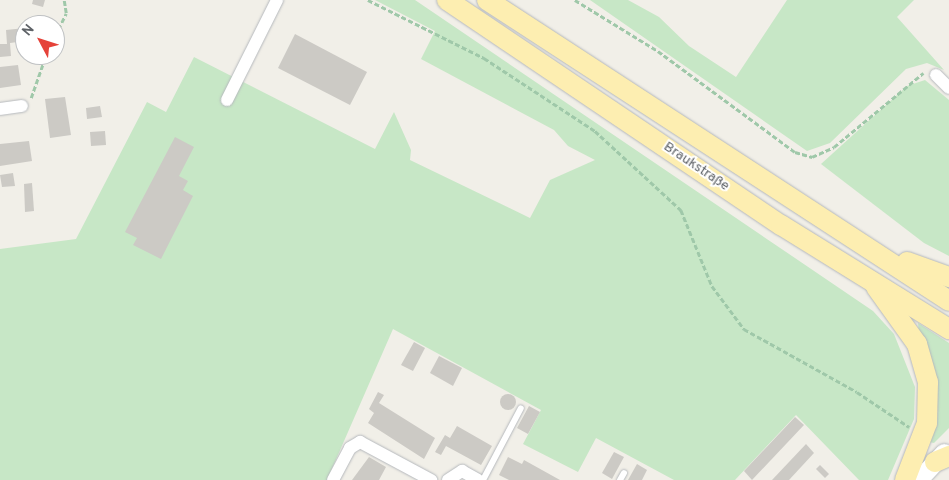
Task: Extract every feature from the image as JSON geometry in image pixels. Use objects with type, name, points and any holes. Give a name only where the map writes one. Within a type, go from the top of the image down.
[{"type":"main road","name":"Braukstraße","points":[[447,0],[781,224],[949,329]]},
{"type":"main road","name":"Braukstraße","points":[[487,0],[949,301]]},
{"type":"main road","points":[[859,242],[949,277]]},
{"type":"main road","points":[[869,278],[917,344],[928,382],[927,423],[905,480]]},
{"type":"main road","points":[[918,480],[942,459],[949,447]]},
{"type":"street","points":[[227,100],[278,0]]},
{"type":"street","points":[[936,75],[949,88]]},
{"type":"street","points":[[0,109],[22,106]]},
{"type":"street","points":[[333,480],[350,448],[360,442],[431,480]]},
{"type":"street","points":[[448,480],[462,471],[478,480]]},
{"type":"lane","points":[[483,480],[521,408]]},
{"type":"lane","points":[[620,480],[624,473]]},
{"type":"path","points":[[64,0],[65,15]]},
{"type":"path","points":[[368,0],[484,58],[595,130],[681,210],[712,286],[744,329],[915,428]]},
{"type":"path","points":[[576,0],[658,51],[795,152],[812,157],[834,147],[907,82],[921,73],[936,75]]},
{"type":"path","points":[[22,106],[35,94],[43,65]]},
{"type":"green space","points":[[375,0],[415,0],[873,311],[894,334],[915,387],[914,419],[888,480],[859,480],[796,415],[735,480],[674,480],[596,438],[578,472],[523,444],[541,410],[393,329],[327,480],[0,480],[0,249],[76,239],[147,102],[166,112],[194,57],[375,149],[394,112],[411,150],[410,160],[530,218],[550,180],[595,160],[568,146],[554,130],[421,59],[435,31]]},
{"type":"green space","points":[[590,0],[628,0],[659,17],[689,46],[736,77],[787,0],[914,0],[897,17],[944,70],[927,63],[906,69],[830,143],[807,151]]},
{"type":"green space","points":[[925,80],[949,100],[949,256],[924,243],[821,164],[907,86]]},
{"type":"green space","points":[[918,323],[949,343],[949,428],[934,443],[929,442]]},
{"type":"building","points":[[33,0],[45,0],[43,7],[32,4]]},
{"type":"building","points":[[15,29],[15,42],[10,43],[11,56],[0,57],[0,44],[7,44],[6,30]]},
{"type":"building","points":[[295,34],[367,72],[350,105],[278,68]]},
{"type":"building","points":[[18,65],[21,85],[0,88],[0,67]]},
{"type":"building","points":[[65,97],[71,135],[50,138],[45,99]]},
{"type":"building","points":[[100,106],[102,117],[87,119],[86,108]]},
{"type":"building","points":[[105,131],[106,145],[91,146],[90,132]]},
{"type":"building","points":[[175,137],[194,147],[179,176],[188,181],[183,190],[193,196],[161,259],[133,245],[137,238],[125,232]]},
{"type":"building","points":[[29,141],[32,161],[0,166],[0,144]]},
{"type":"building","points":[[13,173],[15,186],[2,187],[0,175]]},
{"type":"building","points":[[32,183],[34,211],[25,212],[24,184]]},
{"type":"building","points":[[414,342],[425,348],[413,371],[401,365]]},
{"type":"building","points":[[439,356],[462,368],[453,386],[430,373]]},
{"type":"building","points":[[378,392],[384,395],[379,403],[435,438],[424,459],[368,423],[374,413],[369,409]]},
{"type":"building","points":[[508,394],[514,396],[516,402],[514,408],[508,410],[502,408],[500,402],[502,396]]},
{"type":"building","points":[[529,406],[540,412],[528,434],[517,428]]},
{"type":"building","points":[[795,417],[804,425],[752,480],[744,471]]},
{"type":"building","points":[[457,426],[492,446],[481,465],[446,446],[441,455],[435,452],[445,435],[450,438]]},
{"type":"building","points":[[806,444],[814,453],[789,480],[772,480]]},
{"type":"building","points":[[614,452],[624,457],[612,479],[602,473]]},
{"type":"building","points":[[369,457],[386,467],[379,480],[352,480]]},
{"type":"building","points":[[508,457],[522,464],[524,460],[560,480],[509,480],[499,475]]},
{"type":"building","points":[[637,464],[647,470],[642,480],[628,480]]},
{"type":"building","points":[[820,465],[829,474],[825,478],[816,469]]}]
